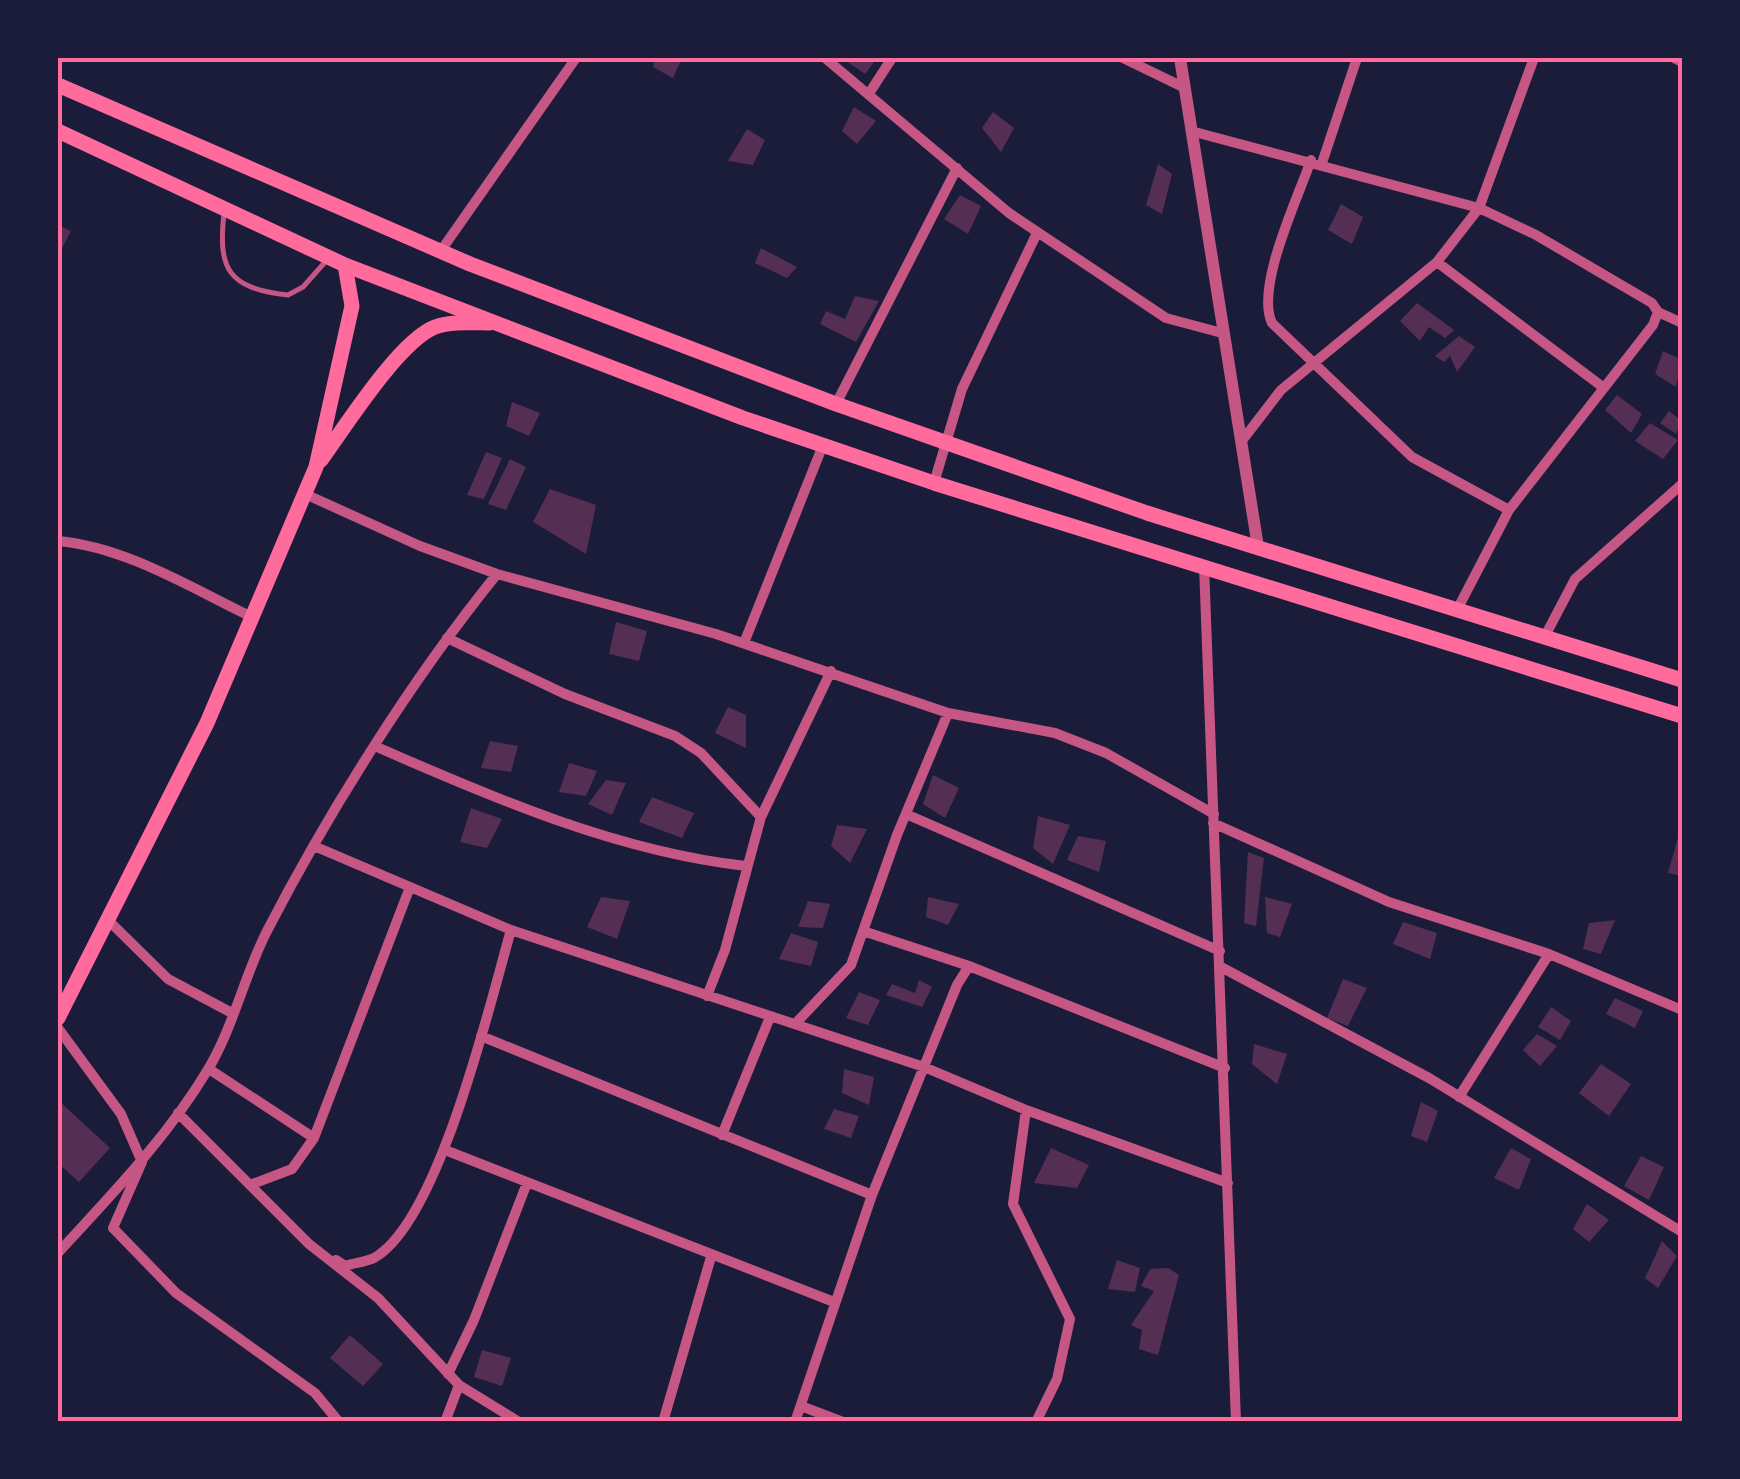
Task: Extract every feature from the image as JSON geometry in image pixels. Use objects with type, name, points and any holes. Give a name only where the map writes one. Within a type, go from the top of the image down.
[{"type":"main road","points":[[58,85],[440,252],[836,404],[1258,548],[1682,680]]},
{"type":"main road","points":[[58,131],[337,261],[502,323],[610,370],[934,482],[1682,716]]},
{"type":"main road","points":[[58,1018],[207,723],[316,467],[352,306],[337,261]]},
{"type":"main road","points":[[316,467],[366,396],[421,334],[439,326],[502,323]]},
{"type":"street","points":[[440,252],[576,58]]},
{"type":"street","points":[[825,58],[1038,232],[1166,318],[1222,333]]},
{"type":"street","points":[[870,92],[892,58]]},
{"type":"street","points":[[1123,58],[1185,88]]},
{"type":"street","points":[[1180,58],[1258,548]]},
{"type":"street","points":[[1357,58],[1272,273],[1266,310],[1272,322],[1412,458],[1509,510]]},
{"type":"street","points":[[1240,443],[1281,390],[1437,262],[1480,208],[1534,58]]},
{"type":"street","points":[[1674,58],[1682,62]]},
{"type":"street","points":[[1191,131],[1480,208],[1536,235],[1682,323]]},
{"type":"street","points":[[836,404],[957,168]]},
{"type":"street","points":[[934,482],[977,354],[1038,232]]},
{"type":"street","points":[[1437,262],[1604,388]]},
{"type":"street","points":[[1458,608],[1509,510],[1658,312]]},
{"type":"street","points":[[744,643],[823,445]]},
{"type":"street","points":[[1545,636],[1575,579],[1682,484]]},
{"type":"street","points":[[305,494],[420,546],[497,574],[744,643],[948,714],[1056,733],[1106,753],[1214,819],[1389,902],[1550,954],[1682,1010]]},
{"type":"street","points":[[58,541],[85,544],[154,570],[252,617]]},
{"type":"street","points":[[1204,564],[1236,1422]]},
{"type":"street","points":[[58,1253],[142,1162],[209,1069],[265,934],[314,846],[447,638],[497,574]]},
{"type":"street","points":[[447,638],[565,694],[675,736],[701,752],[761,816]]},
{"type":"street","points":[[707,996],[724,950],[761,816],[831,671]]},
{"type":"street","points":[[796,1023],[851,965],[906,814],[948,714]]},
{"type":"street","points":[[377,748],[458,783],[629,842],[692,860],[746,866]]},
{"type":"street","points":[[906,814],[1220,951]]},
{"type":"street","points":[[314,846],[511,930],[924,1067],[1026,1110],[1228,1183]]},
{"type":"street","points":[[250,1185],[292,1169],[314,1138],[410,886]]},
{"type":"street","points":[[109,921],[168,980],[232,1013]]},
{"type":"street","points":[[310,1244],[344,1266],[374,1258],[420,1209],[445,1150],[511,930]]},
{"type":"street","points":[[863,932],[970,966],[1225,1068]]},
{"type":"street","points":[[1460,1096],[1550,954]]},
{"type":"street","points":[[795,1422],[872,1195],[957,985],[970,966]]},
{"type":"street","points":[[1221,967],[1460,1096],[1682,1232]]},
{"type":"street","points":[[722,1135],[770,1016]]},
{"type":"street","points":[[58,1028],[121,1114],[142,1162],[113,1228],[176,1293],[315,1392],[339,1422]]},
{"type":"street","points":[[481,1036],[872,1195]]},
{"type":"street","points":[[209,1069],[314,1138]]},
{"type":"street","points":[[1026,1110],[1013,1204],[1070,1318],[1057,1379],[1036,1422]]},
{"type":"street","points":[[178,1112],[310,1244],[378,1298],[458,1384],[519,1422]]},
{"type":"street","points":[[445,1150],[711,1258],[834,1302]]},
{"type":"street","points":[[448,1374],[474,1320],[528,1183]]},
{"type":"street","points":[[663,1422],[711,1258]]},
{"type":"street","points":[[445,1422],[458,1384]]},
{"type":"street","points":[[800,1406],[843,1422]]},
{"type":"lane","points":[[224,210],[221,259],[228,274],[244,283],[288,295],[337,261]]},
{"type":"building","points":[[655,58],[682,58],[673,78],[653,67]]},
{"type":"building","points":[[877,58],[865,74],[846,61]]},
{"type":"building","points":[[854,107],[876,121],[857,144],[842,131]]},
{"type":"building","points":[[993,112],[1014,128],[1001,152],[982,128]]},
{"type":"building","points":[[747,129],[765,140],[753,165],[728,161]]},
{"type":"building","points":[[1158,164],[1172,174],[1162,214],[1146,205]]},
{"type":"building","points":[[960,195],[981,206],[968,234],[944,219]]},
{"type":"building","points":[[1341,204],[1363,217],[1352,244],[1328,230]]},
{"type":"building","points":[[58,225],[71,231],[58,256]]},
{"type":"building","points":[[761,248],[797,267],[787,278],[755,263]]},
{"type":"building","points":[[855,296],[879,301],[856,342],[820,324],[826,311],[845,319]]},
{"type":"building","points":[[1417,303],[1454,330],[1445,338],[1429,327],[1420,341],[1400,321]]},
{"type":"building","points":[[1459,336],[1475,347],[1457,372],[1450,356],[1444,362],[1435,356]]},
{"type":"building","points":[[1663,351],[1682,360],[1676,387],[1655,374]]},
{"type":"building","points":[[1617,395],[1642,414],[1631,433],[1605,410]]},
{"type":"building","points":[[512,402],[540,413],[529,436],[506,426]]},
{"type":"building","points":[[1669,411],[1682,421],[1676,434],[1660,423]]},
{"type":"building","points":[[1650,423],[1678,440],[1663,459],[1635,441]]},
{"type":"building","points":[[486,452],[502,458],[484,499],[467,495]]},
{"type":"building","points":[[510,459],[526,467],[506,510],[488,504]]},
{"type":"building","points":[[550,489],[596,505],[586,554],[533,522]]},
{"type":"building","points":[[616,622],[647,631],[639,661],[609,654]]},
{"type":"building","points":[[728,707],[746,715],[746,748],[715,733]]},
{"type":"building","points":[[490,741],[518,746],[511,772],[481,768]]},
{"type":"building","points":[[569,763],[597,771],[586,796],[559,792]]},
{"type":"building","points":[[933,775],[959,788],[945,818],[923,804]]},
{"type":"building","points":[[606,780],[626,783],[612,815],[588,804]]},
{"type":"building","points":[[652,797],[694,813],[682,838],[639,822]]},
{"type":"building","points":[[471,808],[502,819],[487,848],[460,842]]},
{"type":"building","points":[[1038,816],[1070,825],[1053,864],[1033,848]]},
{"type":"building","points":[[837,825],[867,829],[850,863],[831,846]]},
{"type":"building","points":[[1682,827],[1682,876],[1668,873]]},
{"type":"building","points":[[1078,836],[1106,841],[1099,872],[1067,860]]},
{"type":"building","points":[[1248,852],[1264,858],[1256,926],[1244,923]]},
{"type":"building","points":[[601,897],[630,901],[617,939],[587,927]]},
{"type":"building","points":[[928,897],[959,904],[948,925],[926,917]]},
{"type":"building","points":[[1265,897],[1292,904],[1280,937],[1267,933]]},
{"type":"building","points":[[808,901],[830,904],[823,928],[798,927]]},
{"type":"building","points":[[1615,920],[1601,954],[1583,949],[1589,923]]},
{"type":"building","points":[[1403,922],[1437,933],[1430,959],[1393,944]]},
{"type":"building","points":[[791,933],[818,942],[811,966],[779,959]]},
{"type":"building","points":[[1343,979],[1367,988],[1348,1026],[1327,1018]]},
{"type":"building","points":[[919,980],[932,987],[922,1007],[886,995],[892,984],[915,993]]},
{"type":"building","points":[[859,992],[880,1000],[868,1025],[846,1018]]},
{"type":"building","points":[[1615,998],[1643,1011],[1635,1028],[1606,1014]]},
{"type":"building","points":[[1551,1007],[1571,1021],[1560,1040],[1538,1027]]},
{"type":"building","points":[[1537,1034],[1557,1046],[1540,1066],[1523,1050]]},
{"type":"building","points":[[1254,1044],[1287,1054],[1277,1084],[1252,1064]]},
{"type":"building","points":[[1601,1064],[1631,1084],[1609,1116],[1579,1093]]},
{"type":"building","points":[[844,1069],[874,1077],[869,1105],[842,1093]]},
{"type":"building","points":[[58,1100],[110,1148],[79,1182],[58,1163]]},
{"type":"building","points":[[1421,1102],[1438,1111],[1427,1142],[1411,1136]]},
{"type":"building","points":[[834,1109],[859,1116],[851,1138],[824,1129]]},
{"type":"building","points":[[1051,1148],[1089,1165],[1077,1188],[1034,1183]]},
{"type":"building","points":[[1511,1148],[1531,1159],[1519,1190],[1494,1178]]},
{"type":"building","points":[[1641,1156],[1664,1167],[1649,1200],[1624,1186]]},
{"type":"building","points":[[1587,1204],[1609,1220],[1589,1242],[1573,1229]]},
{"type":"building","points":[[1662,1241],[1677,1256],[1658,1288],[1645,1278]]},
{"type":"building","points":[[1117,1260],[1140,1268],[1135,1292],[1108,1289]]},
{"type":"building","points":[[1168,1268],[1179,1275],[1158,1355],[1139,1349],[1142,1330],[1131,1325],[1154,1291],[1141,1286],[1150,1269]]},
{"type":"building","points":[[350,1335],[383,1364],[363,1386],[330,1358]]},
{"type":"building","points":[[482,1350],[511,1358],[502,1386],[474,1377]]}]
